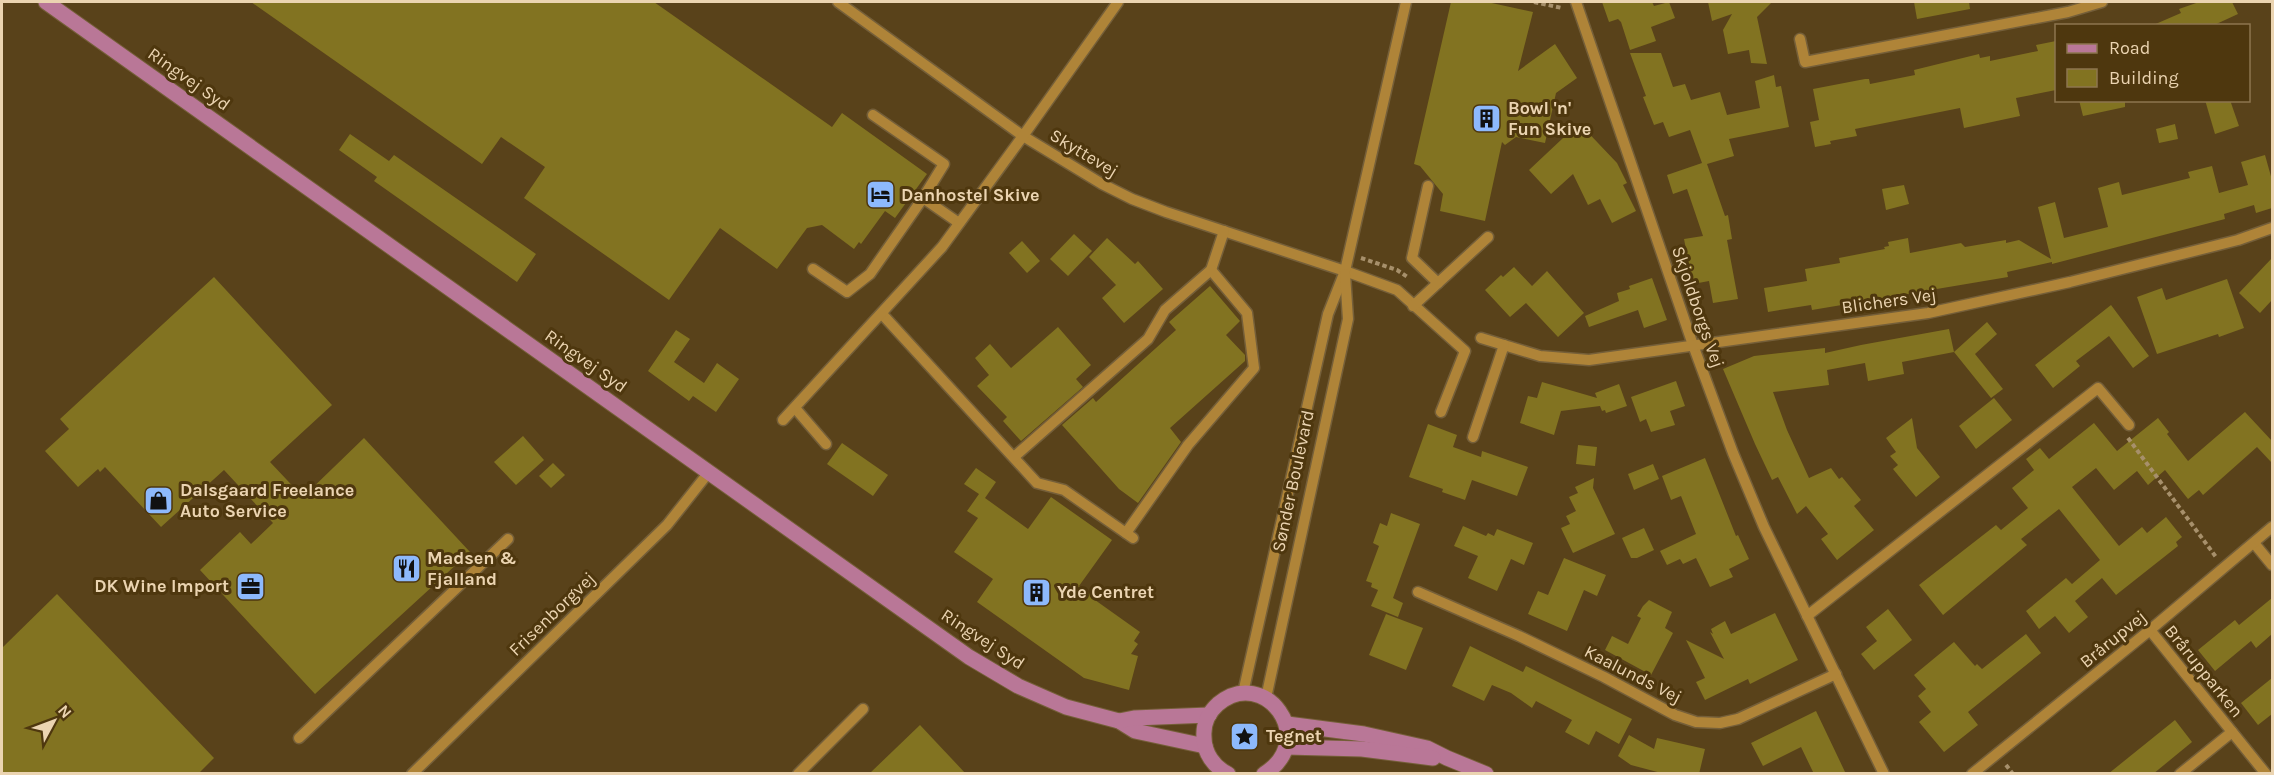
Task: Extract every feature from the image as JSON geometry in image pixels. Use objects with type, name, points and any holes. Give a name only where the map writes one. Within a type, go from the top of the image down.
[{"type":"main road","name":"Ringvej Syd","points":[[46,2],[969,657],[1018,686],[1066,707],[1119,722],[1135,731],[1205,746]]},
{"type":"main road","points":[[1224,773],[1209,756],[1205,746],[1205,724],[1209,714],[1224,699],[1243,693],[1266,698],[1275,705],[1287,724],[1287,747],[1278,762],[1264,774]]},
{"type":"main road","name":"Ringvej Syd","points":[[1119,722],[1134,718],[1209,714]]},
{"type":"main road","points":[[1287,724],[1364,734],[1427,748],[1486,774]]},
{"type":"main road","points":[[1287,747],[1362,748],[1447,758]]},
{"type":"street","name":"Skyttevej","points":[[838,2],[1023,136],[1102,184],[1132,199],[1396,290],[1465,351],[1441,412]]},
{"type":"street","points":[[783,420],[942,247],[1118,2]]},
{"type":"street","name":"Sønder Boulevard","points":[[1243,693],[1328,314],[1345,271],[1406,2]]},
{"type":"street","points":[[1800,39],[1805,62],[2068,12],[2102,2]]},
{"type":"street","name":"Skjoldborgs Vej","points":[[1577,6],[1693,345],[1733,453],[1764,527],[1884,774]]},
{"type":"street","points":[[813,269],[847,292],[870,274],[944,164],[873,115]]},
{"type":"street","points":[[1428,186],[1412,258],[1438,283]]},
{"type":"street","points":[[923,198],[959,223]]},
{"type":"street","name":"Blichers Vej","points":[[1481,338],[1540,356],[1589,360],[1928,313],[2081,279],[2238,240],[2272,228]]},
{"type":"street","points":[[1014,458],[1148,339],[1165,310],[1211,270],[1224,231]]},
{"type":"street","points":[[1413,306],[1488,237]]},
{"type":"street","points":[[882,314],[1037,483],[1065,490],[1129,536],[1188,445],[1254,368],[1247,313],[1211,270]]},
{"type":"street","name":"Sønder Boulevard","points":[[1266,698],[1348,319],[1345,271]]},
{"type":"street","points":[[1473,437],[1504,345]]},
{"type":"street","points":[[1807,616],[2098,388],[2129,425]]},
{"type":"street","points":[[795,408],[826,444]]},
{"type":"street","name":"Frisenborgvej","points":[[412,774],[667,525],[709,472]]},
{"type":"street","name":"Brårupvej","points":[[1972,774],[2150,630],[2272,527]]},
{"type":"street","points":[[299,738],[508,539]]},
{"type":"street","points":[[2254,543],[2272,565]]},
{"type":"street","name":"Kaalunds Vej","points":[[1418,592],[1519,636],[1604,677],[1675,715],[1696,722],[1720,723],[1738,719],[1836,674]]},
{"type":"street","name":"Brårupparken","points":[[2150,630],[2266,774]]},
{"type":"street","points":[[798,774],[863,709]]},
{"type":"street","name":"Brårupparken","points":[[2180,774],[2232,732]]},
{"type":"path","points":[[1534,2],[1577,6]]},
{"type":"path","points":[[2129,425],[2128,438],[2224,568]]},
{"type":"building","points":[[251,2],[654,2],[832,127],[842,113],[927,174],[895,218],[885,211],[861,244],[859,242],[854,249],[822,225],[807,228],[777,269],[720,228],[669,300],[524,198],[545,167],[501,137],[482,164]]},
{"type":"building","name":"Bowl 'n' Fun Skive","points":[[1451,2],[1487,2],[1533,12],[1518,71],[1555,44],[1577,78],[1556,93],[1545,143],[1516,137],[1505,145],[1502,142],[1485,221],[1440,211],[1443,194],[1420,166],[1414,164]]},
{"type":"building","points":[[1602,2],[1652,2],[1654,6],[1669,2],[1675,18],[1651,27],[1656,41],[1630,50],[1621,22],[1618,19],[1609,22]]},
{"type":"building","points":[[1708,2],[1772,2],[1757,17],[1767,64],[1751,63],[1749,50],[1728,54],[1723,30],[1732,14],[1712,21]]},
{"type":"building","points":[[1914,2],[1969,2],[1970,9],[1917,19]]},
{"type":"building","points":[[2199,2],[2232,2],[2238,14],[2216,24],[2156,24],[2181,13],[2179,9]]},
{"type":"building","points":[[2055,41],[2055,90],[2016,98],[2020,116],[1964,128],[1960,108],[1855,129],[1857,136],[1830,141],[1831,144],[1815,147],[1810,122],[1819,120],[1813,89],[1865,79],[1869,79],[1870,84],[1915,75],[1914,70],[1979,54],[1980,58],[1990,56],[1990,61],[2038,51],[2036,45]]},
{"type":"building","points":[[1630,53],[1661,53],[1673,87],[1685,84],[1691,100],[1720,92],[1727,115],[1760,108],[1755,81],[1774,75],[1776,87],[1781,86],[1789,127],[1729,139],[1734,156],[1707,164],[1725,216],[1728,215],[1732,239],[1727,240],[1738,299],[1713,303],[1709,281],[1693,284],[1684,239],[1703,236],[1687,189],[1673,194],[1667,175],[1702,163],[1690,130],[1669,137],[1663,122],[1654,125]]},
{"type":"building","points":[[2080,102],[2125,102],[2125,107],[2083,116]]},
{"type":"building","points":[[2206,102],[2231,102],[2239,126],[2215,134]]},
{"type":"building","points":[[1579,123],[1617,163],[1627,183],[1623,185],[1636,211],[1612,223],[1600,199],[1588,205],[1573,174],[1551,194],[1529,170]]},
{"type":"building","points":[[2175,124],[2178,139],[2159,143],[2156,129]]},
{"type":"building","points":[[350,134],[389,161],[394,155],[536,254],[517,282],[374,181],[377,177],[339,150]]},
{"type":"building","points":[[2265,155],[2272,180],[2272,208],[2256,213],[2254,205],[2224,214],[2225,219],[2052,264],[2052,262],[2007,272],[2008,277],[1812,310],[1811,305],[1768,312],[1764,288],[1807,281],[1805,269],[1840,263],[1839,258],[1885,249],[1884,247],[1889,246],[1888,242],[1908,238],[1910,253],[1961,243],[1965,247],[2019,240],[2051,259],[2038,207],[2055,202],[2064,238],[2108,227],[2098,188],[2119,182],[2122,195],[2190,178],[2188,172],[2212,166],[2219,193],[2248,185],[2241,162]]},
{"type":"building","points":[[1904,185],[1909,204],[1886,210],[1882,189]]},
{"type":"building","points":[[1074,234],[1092,251],[1068,276],[1050,259]]},
{"type":"building","points":[[1107,238],[1135,264],[1138,261],[1163,289],[1124,323],[1102,298],[1116,285],[1089,257]]},
{"type":"building","points":[[1022,241],[1040,261],[1027,273],[1009,253]]},
{"type":"building","points":[[2272,258],[2272,300],[2260,313],[2239,293]]},
{"type":"building","points":[[1514,267],[1532,286],[1547,271],[1584,313],[1558,337],[1526,303],[1510,317],[1485,290],[1501,275],[1503,277]]},
{"type":"building","points":[[214,277],[332,405],[270,462],[303,497],[364,438],[470,552],[315,694],[200,570],[240,532],[251,544],[273,523],[224,470],[161,527],[105,467],[100,472],[98,469],[78,487],[45,451],[69,429],[60,419]]},
{"type":"building","points":[[1652,278],[1667,320],[1644,328],[1638,310],[1589,327],[1585,316],[1619,301],[1617,293],[1630,289],[1629,286]]},
{"type":"building","points":[[2227,279],[2244,328],[2157,354],[2137,297],[2162,288],[2166,300]]},
{"type":"building","points":[[1210,286],[1240,321],[1226,335],[1245,355],[1245,361],[1170,428],[1181,442],[1138,503],[1119,489],[1062,425],[1093,398],[1096,402],[1176,330],[1169,322]]},
{"type":"building","points":[[2111,305],[2149,356],[2133,368],[2109,336],[2076,361],[2080,366],[2053,388],[2035,365]]},
{"type":"building","points":[[1987,322],[1997,334],[1975,354],[2003,389],[1991,398],[1954,352]]},
{"type":"building","points":[[1058,327],[1091,365],[1076,379],[1083,387],[1021,441],[1003,421],[1007,417],[977,386],[989,375],[975,358],[990,344],[1011,368]]},
{"type":"building","points":[[1949,329],[1954,352],[1902,362],[1904,374],[1868,381],[1865,363],[1827,370],[1829,385],[1773,392],[1809,478],[1831,468],[1839,479],[1842,477],[1861,500],[1854,506],[1874,530],[1837,560],[1821,539],[1828,534],[1806,506],[1797,514],[1778,477],[1772,480],[1723,369],[1754,356],[1825,348],[1825,353]]},
{"type":"building","points":[[676,330],[690,339],[674,362],[704,383],[717,363],[739,379],[716,412],[693,396],[689,401],[648,371]]},
{"type":"building","points":[[1676,381],[1685,406],[1670,411],[1675,425],[1651,432],[1646,419],[1640,422],[1631,397]]},
{"type":"building","points":[[1542,382],[1597,398],[1595,393],[1619,384],[1627,406],[1606,413],[1600,406],[1561,411],[1554,435],[1520,423],[1528,396],[1537,398]]},
{"type":"building","points":[[1994,398],[2012,420],[1976,449],[1959,426]]},
{"type":"building","points":[[2245,412],[2272,441],[2272,463],[2257,447],[2203,495],[2199,490],[2188,499],[2165,470],[2148,485],[2137,471],[2114,490],[2096,468],[2072,487],[2119,546],[2142,527],[2147,533],[2166,517],[2182,537],[2176,542],[2178,546],[2116,595],[2102,578],[2075,601],[2088,617],[2069,633],[2055,616],[2039,629],[2026,611],[2066,578],[2072,584],[2100,560],[2059,509],[2021,539],[2027,545],[1943,615],[1919,585],[1996,525],[2001,530],[2028,508],[2012,488],[2034,470],[2026,459],[2040,448],[2049,459],[2094,423],[2117,451],[2158,418],[2188,461]]},
{"type":"building","points":[[1912,418],[1917,448],[1940,477],[1916,497],[1893,469],[1898,465],[1890,456],[1896,452],[1886,438]]},
{"type":"building","points":[[1428,424],[1457,435],[1453,447],[1481,457],[1482,451],[1528,467],[1517,496],[1472,480],[1465,500],[1442,492],[1443,489],[1409,477]]},
{"type":"building","points":[[523,436],[544,460],[516,485],[494,462]]},
{"type":"building","points":[[842,443],[888,475],[873,496],[827,464]]},
{"type":"building","points":[[1578,445],[1597,447],[1595,466],[1576,464]]},
{"type":"building","points":[[1705,458],[1736,536],[1738,535],[1749,559],[1729,569],[1733,577],[1710,587],[1696,558],[1683,564],[1680,559],[1667,565],[1660,551],[1696,534],[1681,496],[1671,500],[1662,476]]},
{"type":"building","points":[[553,463],[565,475],[551,488],[539,476]]},
{"type":"building","points":[[1653,464],[1659,479],[1634,490],[1628,474]]},
{"type":"building","name":"Yde Centret","points":[[976,468],[996,482],[985,498],[1028,529],[1051,497],[1112,540],[1079,586],[1140,632],[1134,641],[1138,644],[1131,654],[1138,656],[1129,690],[1084,678],[977,602],[993,579],[954,552],[978,518],[967,511],[979,494],[964,484]]},
{"type":"building","points":[[1594,478],[1593,488],[1615,534],[1573,553],[1561,528],[1570,524],[1566,516],[1576,511],[1569,497],[1578,493],[1575,487]]},
{"type":"building","points":[[1391,513],[1420,524],[1393,598],[1403,603],[1398,617],[1371,606],[1378,590],[1371,587],[1372,583],[1366,581],[1379,546],[1373,543],[1380,523],[1387,526]]},
{"type":"building","points":[[1463,526],[1486,536],[1488,533],[1494,536],[1497,529],[1533,543],[1524,565],[1511,559],[1497,591],[1468,578],[1478,556],[1454,546]]},
{"type":"building","points":[[1644,528],[1654,550],[1637,558],[1631,558],[1622,538]]},
{"type":"building","points":[[1564,558],[1606,575],[1597,596],[1584,590],[1567,631],[1528,614],[1538,591],[1548,595]]},
{"type":"building","points":[[57,594],[214,758],[198,774],[2,774],[2,648]]},
{"type":"building","points":[[2272,598],[2272,634],[2256,648],[2251,641],[2215,671],[2198,650],[2235,620],[2239,625]]},
{"type":"building","points":[[1649,600],[1672,612],[1665,628],[1673,633],[1651,675],[1605,650],[1612,636],[1628,644],[1641,618],[1637,616]]},
{"type":"building","points":[[1888,609],[1912,640],[1874,670],[1861,654],[1877,641],[1866,627]]},
{"type":"building","points":[[1775,613],[1798,660],[1750,684],[1748,679],[1705,700],[1696,682],[1705,678],[1686,640],[1724,659],[1710,632],[1713,634],[1711,629],[1725,621],[1731,634]]},
{"type":"building","points":[[1386,614],[1423,628],[1406,670],[1369,655]]},
{"type":"building","points":[[2026,634],[2041,653],[1968,712],[1978,725],[1944,752],[1919,722],[1931,712],[1918,696],[1926,689],[1914,675],[1954,642],[1975,666],[1977,664],[1982,669]]},
{"type":"building","points":[[1470,646],[1523,672],[1526,666],[1632,719],[1619,744],[1596,731],[1589,745],[1565,732],[1572,720],[1536,701],[1532,708],[1511,693],[1492,685],[1484,701],[1452,686]]},
{"type":"building","points":[[2272,678],[2272,714],[2258,725],[2241,703]]},
{"type":"building","points":[[1816,711],[1846,774],[1814,774],[1801,747],[1763,766],[1751,743]]},
{"type":"building","points":[[2175,720],[2192,742],[2153,774],[2108,774]]},
{"type":"building","points":[[920,725],[966,774],[869,774]]},
{"type":"building","points":[[1629,735],[1654,749],[1657,738],[1705,749],[1699,774],[1665,774],[1631,765],[1618,756]]},
{"type":"place","name":"Bowl 'n' Fun Skive","points":[[1487,118]]},
{"type":"place","name":"Danhostel Skive","points":[[880,195]]},
{"type":"place","name":"Dalsgaard Freelance Auto Service","points":[[159,500]]},
{"type":"place","name":"Madsen & Fjalland","points":[[406,568]]},
{"type":"place","name":"DK Wine Import","points":[[250,586]]},
{"type":"place","name":"Yde Centret","points":[[1036,592]]},
{"type":"place","name":"Tegnet","points":[[1245,736]]}]
